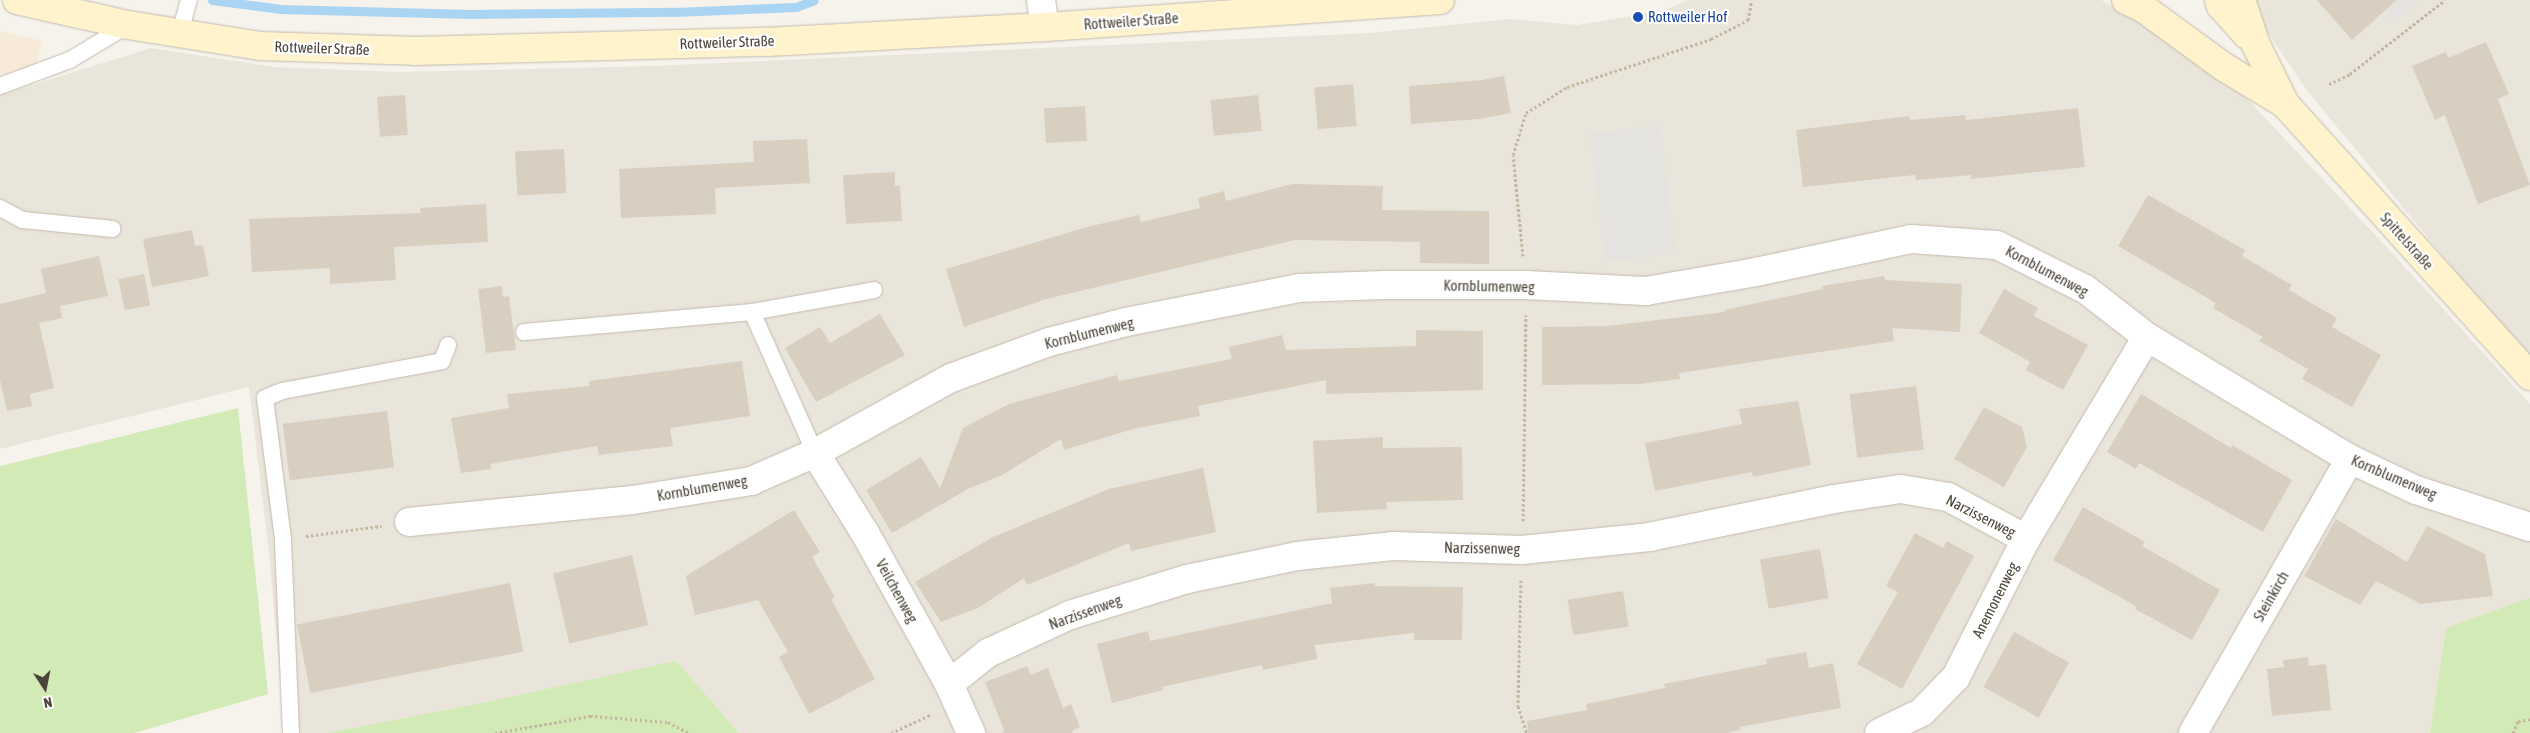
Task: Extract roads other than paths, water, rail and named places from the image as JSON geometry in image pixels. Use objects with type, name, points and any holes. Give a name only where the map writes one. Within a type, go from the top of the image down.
[{"type":"main road","name":"Rottweiler Straße","points":[[17,0],[128,25],[181,27],[260,46],[415,51],[767,42],[1045,27],[1440,0]]},
{"type":"main road","name":"Spittelstraße","points":[[2219,0],[2221,6],[2256,45]]},
{"type":"main road","name":"Spittelstraße","points":[[2241,0],[2256,45],[2284,104]]},
{"type":"main road","name":"Spittelstraße","points":[[2137,3],[2224,67],[2284,104],[2530,376]]},
{"type":"street","points":[[1041,0],[1045,27]]},
{"type":"street","name":"Kornblumenweg","points":[[409,522],[632,500],[751,481],[815,453],[952,378],[1048,342],[1126,322],[1299,288],[1384,285],[1526,285],[1646,291],[1756,272],[1911,239],[1997,245],[2085,289],[2147,338],[2350,459],[2416,490],[2530,527]]},
{"type":"street","name":"Anemonenweg","points":[[1879,733],[1922,712],[1956,677],[2026,539],[2147,338]]},
{"type":"street","name":"Veilchenweg","points":[[815,453],[865,533],[954,693],[971,733]]},
{"type":"street","name":"Steinkirch","points":[[2193,733],[2350,459]]},
{"type":"street","name":"Narzissenweg","points":[[954,693],[988,653],[1070,615],[1187,579],[1297,556],[1394,546],[1522,550],[1649,537],[1834,499],[1901,489],[1948,497],[2026,539]]},
{"type":"lane","points":[[181,27],[188,0]]},
{"type":"lane","points":[[0,86],[70,60],[128,25]]},
{"type":"lane","points":[[0,208],[23,220],[113,229]]},
{"type":"lane","points":[[524,332],[752,312],[874,290]]},
{"type":"lane","points":[[752,312],[815,453]]},
{"type":"lane","points":[[291,733],[283,539],[265,398],[282,391],[442,361],[448,345]]},
{"type":"waterway","points":[[212,0],[281,9],[470,14],[675,12],[796,7],[814,0]]},
{"type":"place","name":"Rottweiler Hof","points":[[1638,17]]}]
